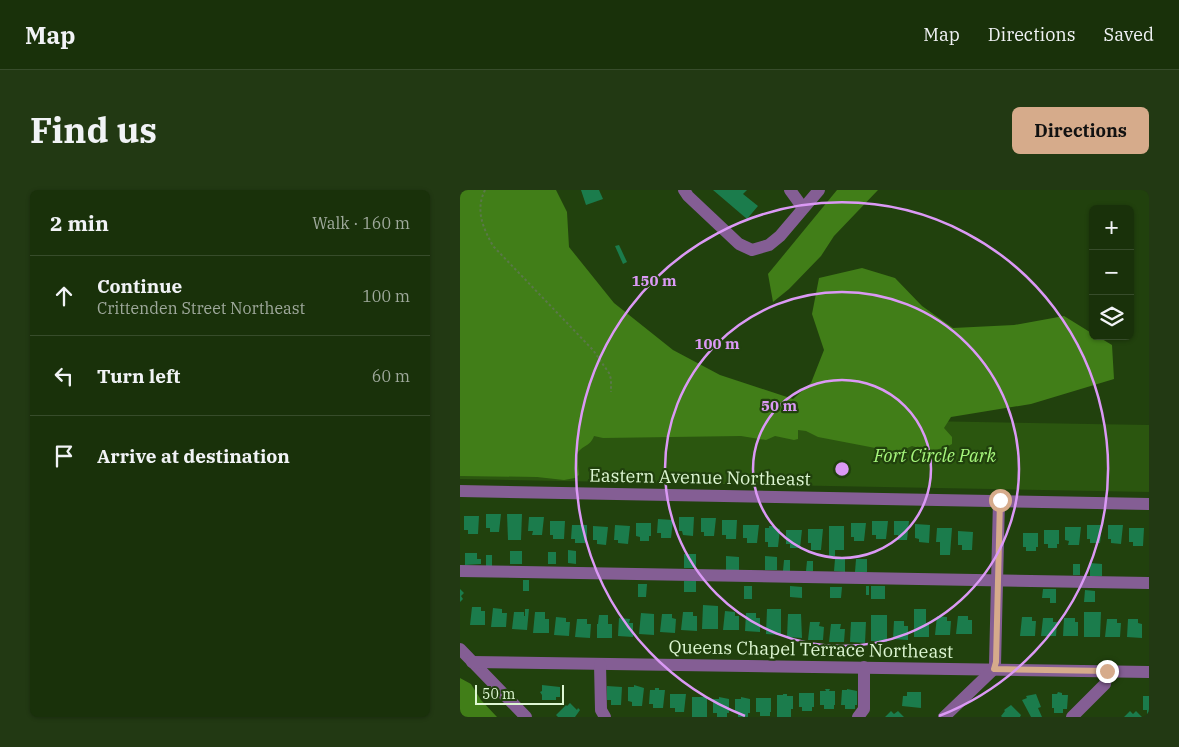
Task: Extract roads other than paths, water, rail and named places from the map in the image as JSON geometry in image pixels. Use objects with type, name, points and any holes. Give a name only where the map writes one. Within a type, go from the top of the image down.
[{"type":"street","points":[[684,190],[739,244],[752,250],[770,246],[819,190]]},
{"type":"street","points":[[790,190],[803,208]]},
{"type":"street","name":"Eastern Avenue Northeast","points":[[460,491],[1149,504]]},
{"type":"street","points":[[944,717],[994,669],[996,662],[1000,500]]},
{"type":"street","points":[[460,571],[1149,582]]},
{"type":"street","points":[[460,649],[526,717]]},
{"type":"street","name":"Queens Chapel Terrace Northeast","points":[[472,662],[1149,672]]},
{"type":"street","points":[[600,664],[601,710],[605,717]]},
{"type":"street","points":[[858,717],[864,709],[864,667]]},
{"type":"street","points":[[1072,717],[1105,684],[1107,671]]},
{"type":"park label","name":"Fort Circle Park","points":[[935,455]]}]
